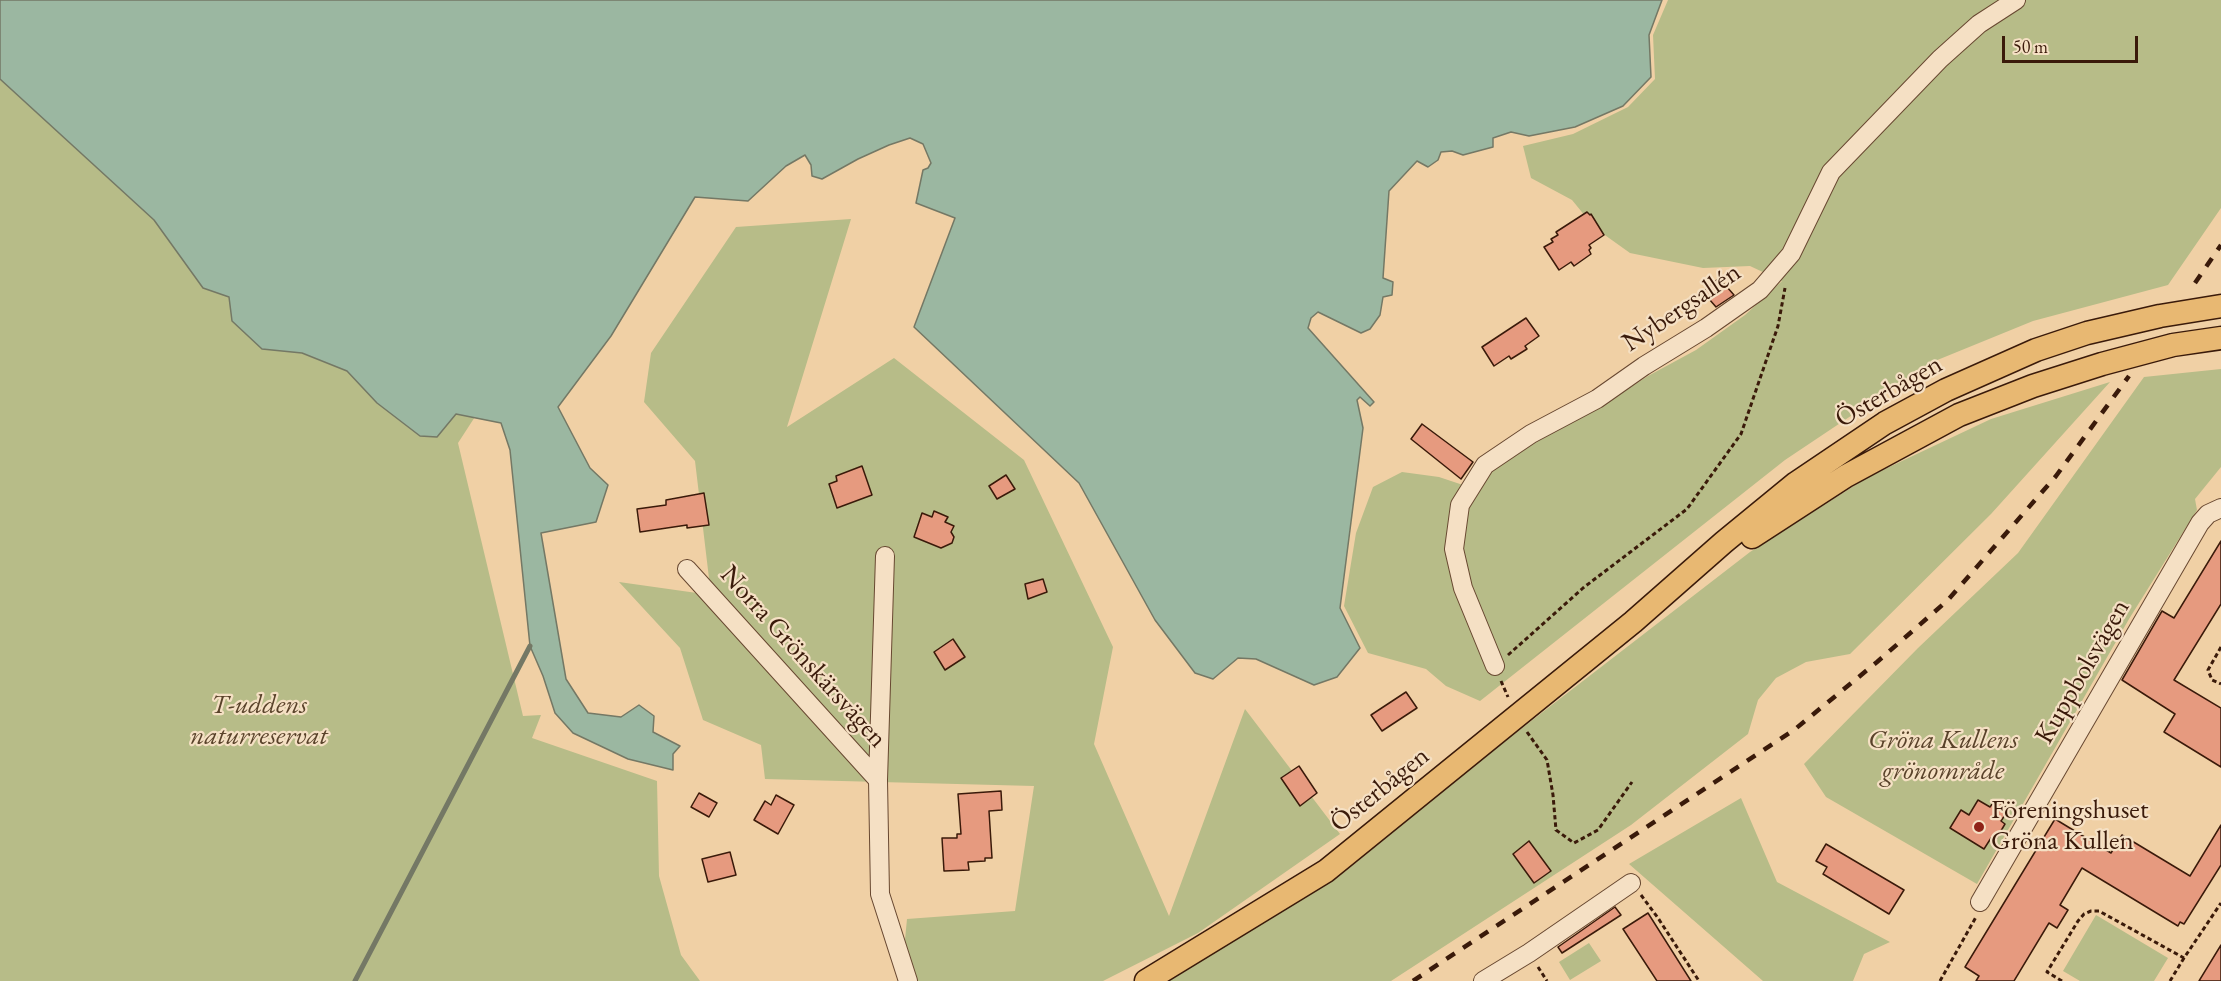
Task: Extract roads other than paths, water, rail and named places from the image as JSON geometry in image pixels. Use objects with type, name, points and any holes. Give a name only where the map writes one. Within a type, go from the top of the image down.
[{"type":"main road","name":"Österbågen","points":[[1146,981],[1326,871],[1633,622],[1724,542],[1796,483],[1885,423],[1920,403],[2006,362],[2087,333],[2160,316],[2221,306]]},
{"type":"main road","name":"Österbågen","points":[[1633,622],[1777,519],[1846,476],[1959,416],[2033,386],[2102,364],[2173,345],[2221,338]]},
{"type":"street","name":"Nybergsallén","points":[[1495,666],[1463,588],[1454,549],[1460,505],[1485,465],[1531,434],[1597,399],[1760,290],[1791,254],[1831,172],[1940,59],[1979,24],[2016,0]]},
{"type":"street","name":"Kuppbolsvägen","points":[[1980,902],[2200,523],[2208,514],[2221,508]]},
{"type":"street","name":"Norra Grönskärsvägen","points":[[885,556],[878,780],[880,894],[908,981]]},
{"type":"street","name":"Norra Grönskärsvägen","points":[[687,569],[878,780]]},
{"type":"street","points":[[1483,981],[1529,953],[1631,883]]},
{"type":"waterway","points":[[355,981],[530,646]]},
{"type":"railway","points":[[2195,283],[2221,245]]},
{"type":"railway","points":[[1413,981],[1794,730],[1877,662],[1948,600],[2056,476],[2129,376]]},
{"type":"place","name":"Föreningshuset Gröna Kullen","points":[[1979,827]]},
{"type":"park label","name":"T-uddens naturreservat","points":[[259,722]]},
{"type":"park label","name":"Gröna Kullens grönområde","points":[[1943,756]]}]
